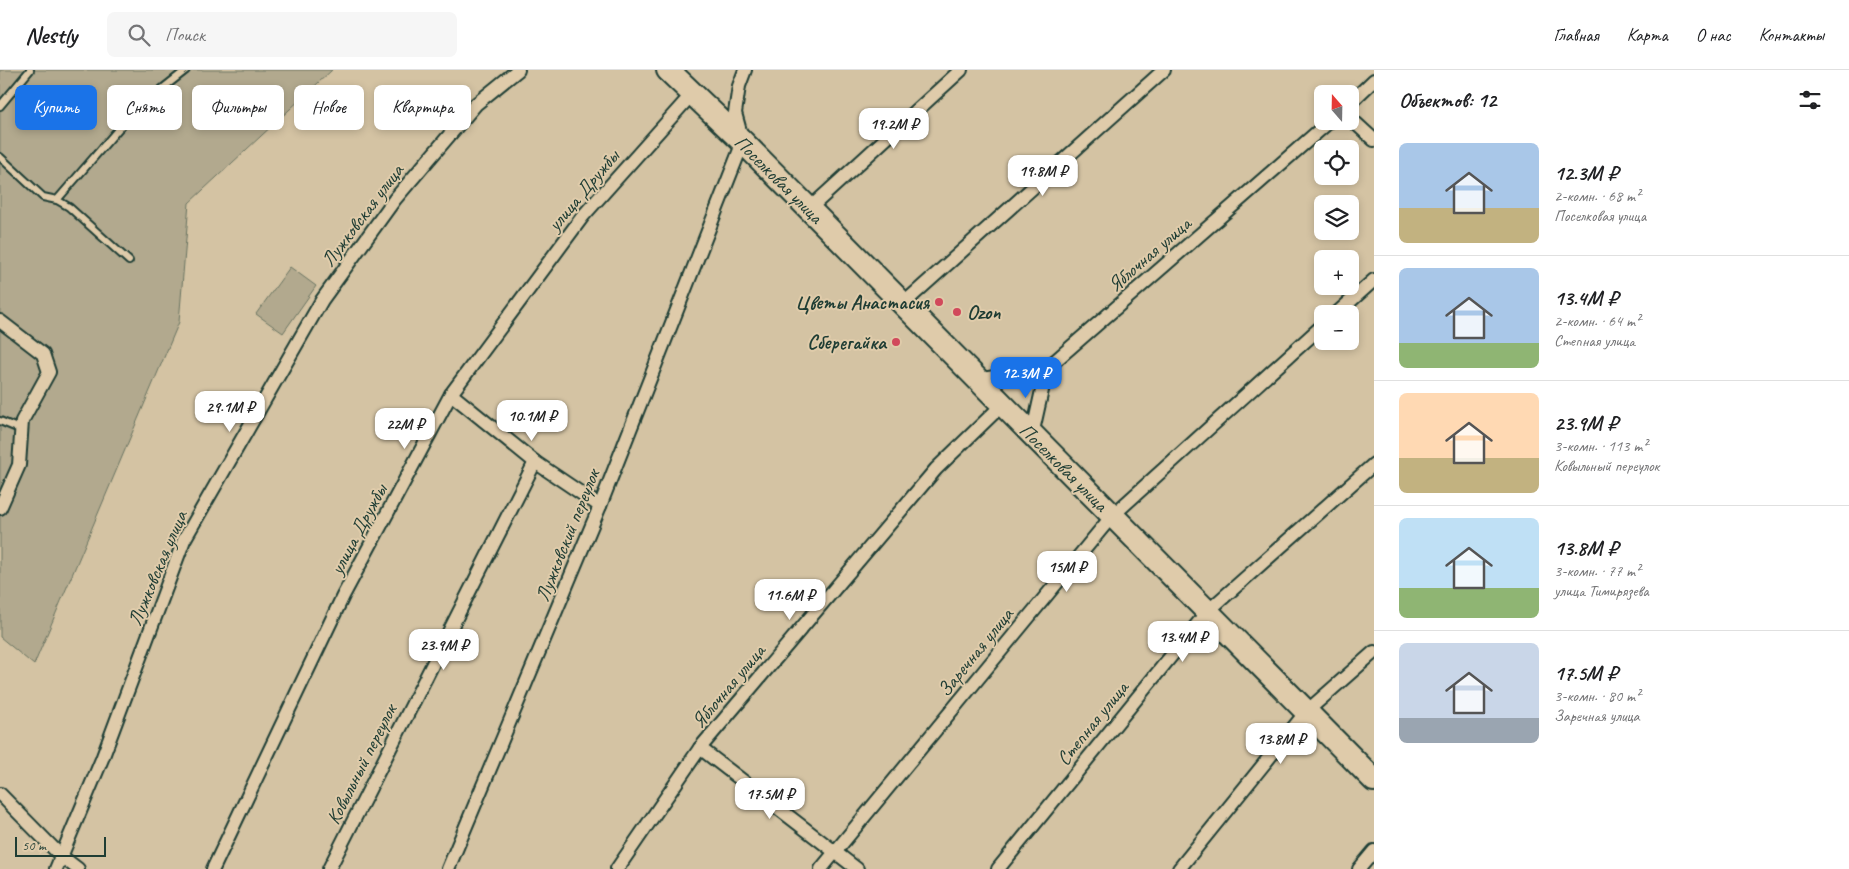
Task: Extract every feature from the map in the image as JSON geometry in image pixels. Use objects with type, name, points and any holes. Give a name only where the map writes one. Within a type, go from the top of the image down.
[{"type":"highway","name":"Поселковая улица","points":[[668,70],[743,142],[1374,780]]},
{"type":"street","name":"Лужковская улица","points":[[56,869],[102,759],[184,540],[317,308],[396,199],[476,104],[518,70]]},
{"type":"street","points":[[743,142],[735,113],[739,86],[745,70]]},
{"type":"street","points":[[809,209],[961,70]]},
{"type":"street","points":[[903,304],[1164,70]]},
{"type":"street","points":[[1359,94],[1374,80]]},
{"type":"street","name":"улица Дружбы","points":[[213,869],[343,596],[451,394],[583,216],[692,94]]},
{"type":"street","points":[[1359,126],[1374,140]]},
{"type":"street","name":"Яблочная улица","points":[[1047,368],[1320,130]]},
{"type":"street","name":"Лужковский переулок","points":[[448,869],[600,506],[743,142]]},
{"type":"street","points":[[1346,305],[1374,280]]},
{"type":"street","points":[[0,320],[43,354],[49,372],[22,422],[19,465],[0,508]]},
{"type":"street","name":"Заречная улица","points":[[821,869],[1112,516],[1314,333]]},
{"type":"street","points":[[977,380],[1047,368],[1032,436]]},
{"type":"street","points":[[451,394],[535,462],[600,506]]},
{"type":"street","name":"Яблочная улица","points":[[617,869],[700,748],[936,470],[1002,405]]},
{"type":"street","name":"Ковыльный переулок","points":[[329,869],[535,462]]},
{"type":"street","name":"Степная улица","points":[[998,869],[1207,612],[1374,464]]},
{"type":"street","points":[[1179,869],[1306,712],[1374,652]]},
{"type":"street","points":[[700,748],[857,869]]},
{"type":"street","points":[[0,794],[62,856],[78,869]]},
{"type":"street","points":[[1359,869],[1374,851]]},
{"type":"lane","points":[[0,106],[30,70]]},
{"type":"lane","points":[[57,200],[134,111],[186,70]]},
{"type":"lane","points":[[0,157],[43,197],[57,200],[68,206],[129,261]]},
{"type":"lane","points":[[0,421],[22,430]]},
{"type":"shaded area","points":[[0,70],[332,70],[316,85],[294,85],[294,105],[284,115],[284,85],[192,85],[192,130],[267,130],[189,203],[179,322],[34,665],[0,637]]},
{"type":"shaded area","points":[[290,267],[316,286],[283,333],[256,314]]},
{"type":"place","name":"Цветы Анастасия","points":[[939,302]]},
{"type":"place","name":"Ozon","points":[[957,312]]},
{"type":"place","name":"Сберегайка","points":[[896,342]]}]
